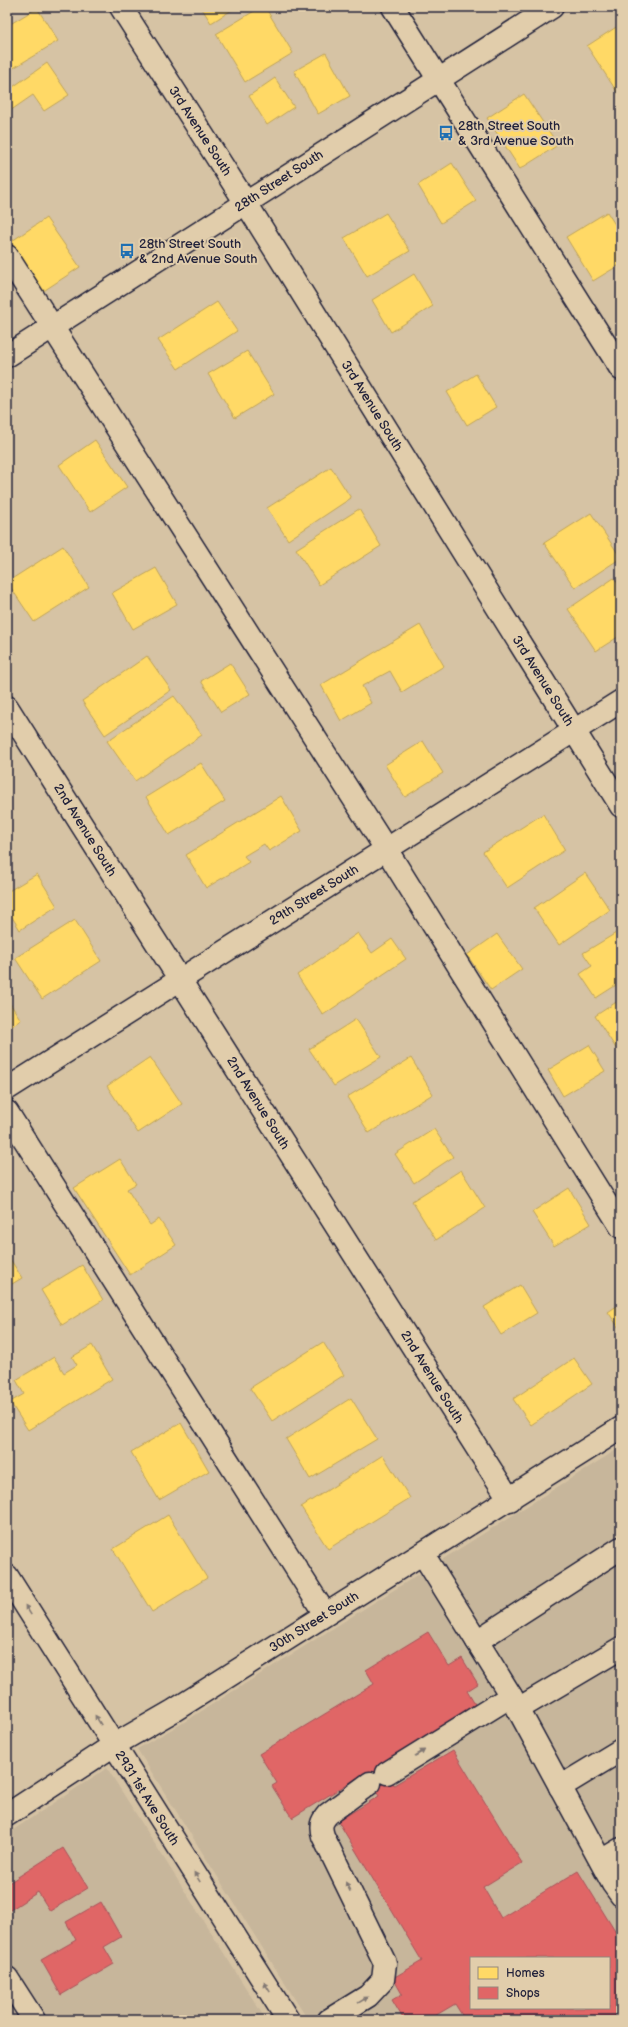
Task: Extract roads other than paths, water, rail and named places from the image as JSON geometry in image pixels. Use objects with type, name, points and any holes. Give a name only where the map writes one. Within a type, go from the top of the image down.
[{"type":"street","name":"3rd Avenue South","points":[[121,7],[246,203],[621,806]]},
{"type":"street","points":[[393,7],[621,369]]},
{"type":"street","name":"28th Street South","points":[[7,356],[552,7]]},
{"type":"street","points":[[7,256],[386,849],[621,1227]]},
{"type":"street","name":"29th Street South","points":[[7,1089],[621,701]]},
{"type":"street","name":"2nd Avenue South","points":[[7,707],[510,1500]]},
{"type":"street","points":[[7,1112],[325,1614]]},
{"type":"street","name":"30th Street South","points":[[7,1815],[114,1745],[172,1711],[325,1614],[510,1500],[621,1428]]},
{"type":"street","points":[[477,1641],[621,1548]]},
{"type":"street","points":[[423,1554],[514,1703],[601,1862],[621,1895]]},
{"type":"street","name":"2931 1st Ave South","points":[[7,1576],[288,2020]]},
{"type":"street","points":[[329,2020],[368,1996],[383,1980],[385,1963],[323,1836],[320,1827],[323,1820],[328,1814],[379,1778],[514,1703],[621,1648]]},
{"type":"street","points":[[560,1786],[621,1750]]},
{"type":"street","points":[[601,1862],[621,1849]]},
{"type":"street","points":[[7,1978],[34,2020]]},
{"type":"place","name":"28th Street South & 3rd Avenue South","points":[[446,133]]},
{"type":"place","name":"28th Street South & 2nd Avenue South","points":[[127,251]]}]
